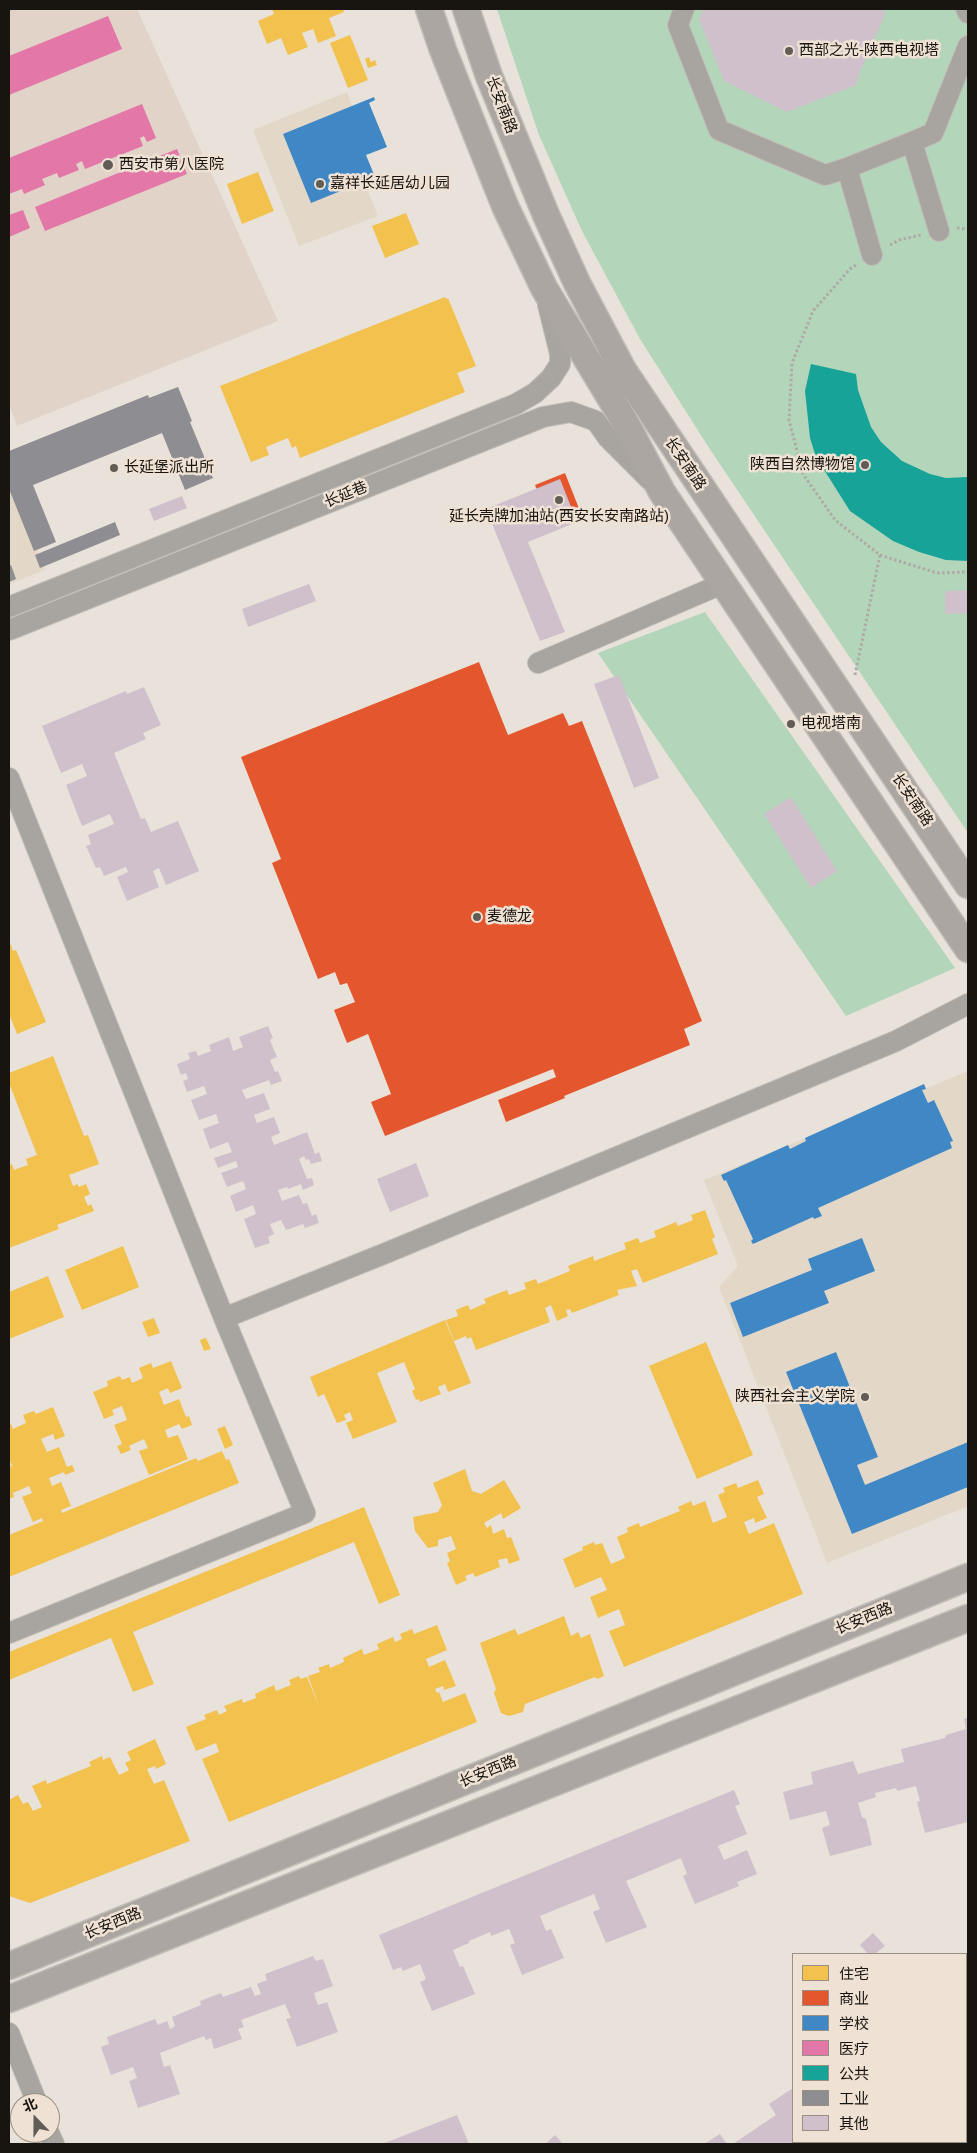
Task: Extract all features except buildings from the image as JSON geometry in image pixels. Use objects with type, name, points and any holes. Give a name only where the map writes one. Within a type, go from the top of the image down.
[{"type":"main road","points":[[429,9],[501,198],[544,288],[625,422],[662,492],[968,949]]},
{"type":"main road","name":"长安南路","points":[[466,9],[489,76],[546,215],[577,283],[623,370],[968,885]]},
{"type":"main road","name":"长安西路","points":[[9,1966],[968,1577]]},
{"type":"main road","name":"长安西路","points":[[9,1999],[968,1618]]},
{"type":"street","points":[[684,9],[678,25],[719,130],[825,175],[933,133],[968,46]]},
{"type":"street","points":[[966,9],[968,13]]},
{"type":"street","points":[[912,142],[939,231]]},
{"type":"street","points":[[847,168],[872,255]]},
{"type":"street","name":"长延巷","points":[[9,607],[496,413],[535,393],[551,378],[560,364],[544,288]]},
{"type":"street","name":"长延巷","points":[[9,630],[524,424],[560,413],[571,412],[596,421],[608,438],[662,492]]},
{"type":"street","points":[[538,663],[724,583]]},
{"type":"street","points":[[9,778],[224,1318],[305,1513],[9,1634]]},
{"type":"street","points":[[224,1318],[386,1253],[887,1045],[968,1004]]},
{"type":"street","points":[[9,2033],[33,2093]]},
{"type":"path","points":[[968,229],[954,228],[898,240],[850,268],[813,311],[792,363],[789,420],[803,474],[835,520],[880,554],[937,573],[968,572]]},
{"type":"path","points":[[850,708],[852,688],[880,554]]},
{"type":"shaded area","name":"西安市第八医院","points":[[9,9],[137,9],[278,321],[17,426],[9,404]]},
{"type":"shaded area","name":"嘉祥长延居幼儿园","points":[[347,92],[366,145],[352,152],[378,216],[299,246],[253,130]]},
{"type":"shaded area","points":[[9,477],[45,570],[9,584]]},
{"type":"shaded area","name":"陕西社会主义学院","points":[[968,1071],[968,1506],[827,1563],[719,1287],[738,1266],[704,1180]]},
{"type":"green space","points":[[497,9],[968,9],[968,833],[711,451],[640,339],[582,231],[539,135]]},
{"type":"green space","points":[[705,612],[955,968],[846,1016],[598,653]]},
{"type":"place","name":"西部之光-陕西电视塔","points":[[789,51]]},
{"type":"place","name":"西安市第八医院","points":[[108,165]]},
{"type":"place","name":"嘉祥长延居幼儿园","points":[[320,184]]},
{"type":"place","name":"陕西自然博物馆","points":[[865,465]]},
{"type":"place","name":"长延堡派出所","points":[[114,468]]},
{"type":"place","name":"延长壳牌加油站(西安长安南路站)","points":[[559,500]]},
{"type":"place","name":"电视塔南","points":[[791,724]]},
{"type":"place","name":"麦德龙","points":[[477,917]]},
{"type":"place","name":"陕西社会主义学院","points":[[865,1397]]}]
